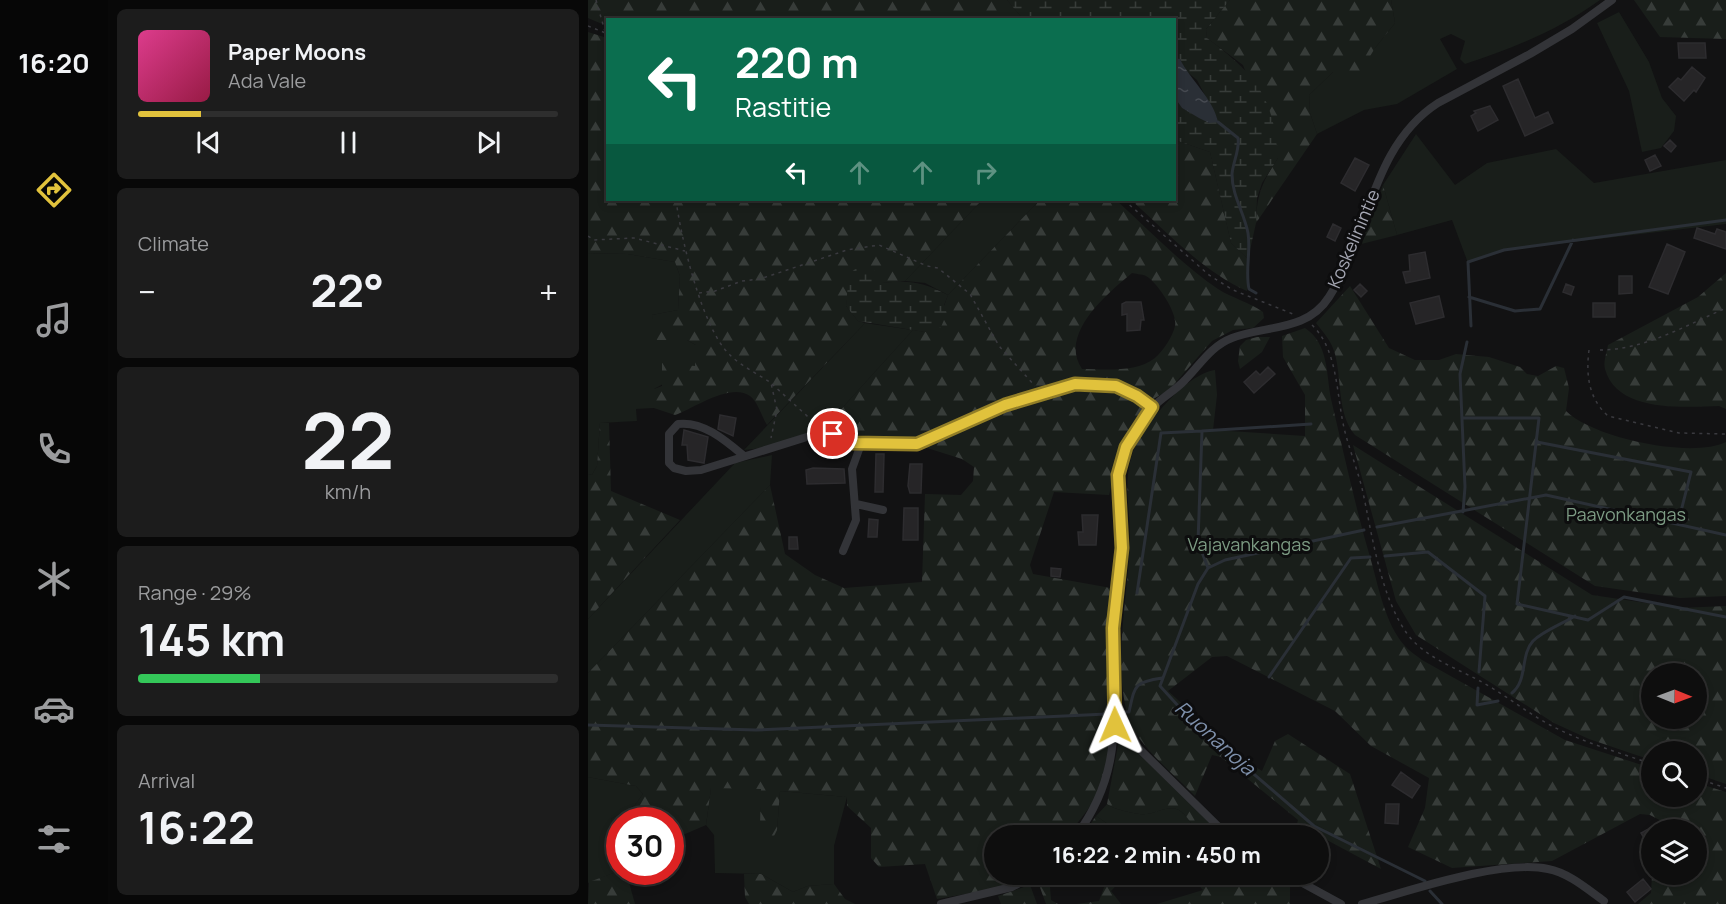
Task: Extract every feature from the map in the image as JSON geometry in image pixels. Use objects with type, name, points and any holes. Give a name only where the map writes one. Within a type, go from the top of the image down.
[{"type":"street","name":"Koskelinintie","points":[[1083,825],[1093,810],[1106,781],[1115,725],[1113,628],[1122,548],[1118,475],[1126,447],[1152,407],[1181,384],[1219,344],[1243,334],[1285,327],[1318,310],[1334,290],[1378,181],[1393,151],[1419,117],[1438,102],[1572,29],[1612,0]]},
{"type":"street","points":[[744,456],[717,435],[695,425],[678,424],[669,434],[668,454],[674,468],[686,471],[701,470],[768,451],[825,431],[846,441],[861,444],[917,444],[1005,405],[1075,384],[1107,384],[1127,390],[1152,407]]},
{"type":"street","points":[[843,550],[856,520],[852,469],[861,444]]},
{"type":"street","points":[[856,504],[883,510]]},
{"type":"street","points":[[1115,725],[1217,825]]},
{"type":"street","points":[[1362,904],[1444,881],[1501,870],[1533,867],[1560,872],[1604,902]]},
{"type":"street","points":[[941,904],[1016,885]]},
{"type":"street","points":[[1306,885],[1341,904]]},
{"type":"path","points":[[596,0],[606,38]]},
{"type":"path","points":[[588,26],[604,33]]},
{"type":"path","points":[[676,201],[686,251],[714,334],[729,354],[771,383],[800,412],[825,431]]},
{"type":"path","points":[[1125,201],[1209,275],[1233,290],[1306,318],[1323,337],[1332,356],[1345,432],[1361,486],[1375,550],[1390,599],[1408,634],[1432,656],[1482,682],[1547,723],[1574,737],[1641,760]]},
{"type":"path","points":[[588,237],[594,240],[634,238],[686,251]]},
{"type":"path","points":[[699,293],[715,291],[742,281],[760,279],[847,250],[879,245],[927,266],[938,268],[970,294],[999,346],[1042,393]]},
{"type":"path","points":[[1600,350],[1624,348],[1647,341],[1726,308]]},
{"type":"path","points":[[1589,350],[1588,381],[1599,408],[1608,416],[1679,433],[1726,434]]},
{"type":"path","points":[[768,451],[777,410],[771,383]]},
{"type":"path","points":[[1707,782],[1726,788]]},
{"type":"green space","points":[[588,0],[1007,0],[1022,18],[606,18],[606,26],[588,18]]},
{"type":"green space","points":[[1007,0],[1230,0],[1206,29],[1207,38],[1238,63],[1259,88],[1272,118],[1278,158],[1262,183],[1257,198],[1256,223],[1248,259],[1231,243],[1210,152],[1176,140],[1176,99],[1182,108],[1209,123],[1217,118],[1197,80],[1185,70],[1180,59],[1176,58],[1176,18],[1022,18]]},
{"type":"green space","points":[[1230,0],[1391,0],[1395,23],[1375,48],[1355,81],[1333,72],[1309,95],[1310,113],[1317,134],[1256,223],[1261,189],[1278,158],[1243,65],[1207,38],[1206,29]]},
{"type":"green space","points":[[1391,0],[1600,0],[1535,37],[1465,64],[1460,59],[1465,41],[1451,34],[1440,39],[1457,69],[1397,104],[1364,110],[1317,134],[1310,113],[1309,95],[1333,72],[1375,48],[1395,23]]},
{"type":"green space","points":[[1634,0],[1726,0],[1726,39],[1660,37]]},
{"type":"green space","points":[[1619,12],[1649,62],[1662,98],[1676,116],[1674,131],[1661,148],[1642,152],[1629,91],[1597,23]]},
{"type":"green space","points":[[588,32],[606,38],[606,201],[981,201],[905,281],[882,283],[848,293],[846,306],[858,321],[865,323],[767,425],[753,399],[742,393],[723,394],[675,415],[654,408],[654,389],[662,386],[662,363],[695,366],[696,345],[687,340],[657,340],[654,336],[652,315],[678,310],[680,276],[675,262],[628,254],[588,253]]},
{"type":"green space","points":[[1416,134],[1455,185],[1487,163],[1556,149],[1594,183],[1726,160],[1726,224],[1504,250],[1468,263],[1452,220],[1397,235],[1383,185]]},
{"type":"green space","points":[[1176,140],[1210,152],[1231,243],[1248,259],[1247,291],[1215,273],[1132,201],[1176,201]]},
{"type":"green space","points":[[1383,185],[1397,235],[1361,244]]},
{"type":"green space","points":[[981,201],[1039,201],[948,295],[925,283],[905,281]]},
{"type":"green space","points":[[1039,201],[1117,201],[1191,269],[1218,289],[1263,312],[1264,318],[1253,328],[1233,330],[1212,341],[1169,390],[1148,402],[1122,384],[1102,380],[1085,380],[1029,393],[934,434],[911,440],[861,441],[845,437],[825,427],[913,330],[925,332],[944,306],[948,295]],"holes":[[[1132,273],[1151,279],[1166,298],[1173,314],[1175,326],[1170,339],[1155,358],[1139,366],[1120,369],[1082,369],[1076,356],[1076,342],[1089,315]]]},
{"type":"green space","points":[[588,253],[628,254],[675,262],[680,276],[678,310],[652,315],[658,340],[687,340],[696,345],[696,366],[654,389],[654,408],[636,409],[637,421],[600,423],[597,466],[592,475],[588,474]]},
{"type":"green space","points":[[859,266],[875,271],[882,283],[916,283],[948,295],[944,305],[947,313],[941,327],[925,332],[858,321],[846,306],[849,274]]},
{"type":"green space","points":[[1726,273],[1726,409],[1719,406],[1688,407],[1653,404],[1623,393],[1612,383],[1605,369],[1608,345],[1698,297]]},
{"type":"green space","name":"Paavonkangas","points":[[1350,286],[1389,348],[1415,360],[1439,360],[1456,354],[1489,357],[1520,367],[1527,374],[1538,376],[1556,366],[1564,368],[1569,388],[1566,411],[1579,421],[1598,430],[1643,443],[1668,447],[1710,447],[1726,442],[1726,596],[1680,598],[1595,586],[1355,435],[1345,417],[1334,350],[1316,323]]},
{"type":"green space","points":[[865,323],[913,330],[825,427],[764,448],[744,450]]},
{"type":"green space","name":"Vajavankangas","points":[[1305,328],[1313,335],[1322,351],[1331,399],[1361,523],[1384,606],[1398,637],[1422,660],[1565,740],[1641,765],[1641,807],[1707,807],[1707,786],[1726,792],[1726,904],[1638,904],[1651,893],[1651,885],[1707,885],[1707,819],[1658,819],[1640,814],[1552,861],[1452,868],[1408,847],[1425,808],[1429,778],[1371,746],[1335,711],[1227,656],[1212,657],[1168,691],[1243,759],[1262,771],[1275,741],[1288,734],[1350,774],[1381,869],[1329,841],[1329,825],[1297,824],[1298,820],[1221,757],[1212,755],[1195,796],[1139,738],[1128,717],[1121,672],[1130,536],[1127,486],[1132,455],[1144,431],[1166,404],[1191,381],[1204,373],[1215,370],[1217,395],[1213,430],[1305,436],[1305,395],[1283,357],[1282,336]]},
{"type":"green space","points":[[1270,337],[1262,352],[1240,369],[1238,361],[1240,346],[1246,340]]},
{"type":"green space","points":[[1084,388],[1111,388],[1145,407],[1117,464],[1109,495],[1054,492],[1030,565],[1033,574],[1111,588],[1109,613],[1110,742],[1099,790],[1076,825],[984,825],[984,885],[1004,885],[994,889],[937,899],[925,864],[879,867],[871,858],[871,828],[847,806],[847,797],[780,791],[777,830],[773,838],[765,838],[760,823],[761,789],[711,788],[706,825],[684,834],[684,807],[632,807],[643,794],[636,786],[588,777],[588,673],[770,485],[785,554],[815,575],[844,588],[922,582],[925,494],[961,495],[973,481],[974,467],[962,459],[924,447],[983,420],[1042,398]]},
{"type":"green space","points":[[600,423],[609,423],[611,491],[680,520],[588,619],[588,474],[592,475],[597,466]]},
{"type":"green space","name":"Paavonkangas","points":[[1353,445],[1592,595],[1680,608],[1726,606],[1726,784],[1707,777],[1707,741],[1641,741],[1641,757],[1589,739],[1554,723],[1416,635],[1396,601]]},
{"type":"green space","points":[[772,455],[770,485],[588,673],[588,619],[735,463]]},
{"type":"green space","points":[[1124,738],[1214,825],[1192,825],[1185,815],[1175,809],[1143,814],[1121,810],[1107,804],[1119,740]]},
{"type":"green space","points":[[588,777],[636,786],[643,794],[635,805],[606,807],[606,876],[588,883]]},
{"type":"green space","points":[[711,788],[762,788],[760,823],[777,830],[780,791],[847,797],[834,846],[834,884],[808,886],[793,892],[761,874],[715,873],[714,835],[706,825]]},
{"type":"green space","points":[[1107,804],[1121,810],[1143,814],[1175,809],[1185,815],[1192,825],[1109,825],[1096,816]]},
{"type":"green space","points":[[1096,816],[1109,825],[1090,825]]},
{"type":"green space","points":[[744,874],[761,874],[793,892],[808,886],[834,884],[845,899],[855,904],[749,904],[745,897]]},
{"type":"green space","points":[[606,876],[606,885],[630,885],[635,904],[588,904],[589,882]]},
{"type":"green space","points":[[1030,885],[1037,904],[1001,904],[998,896]]},
{"type":"green space","points":[[1039,885],[1051,885],[1051,900],[1058,904],[1046,904]]},
{"type":"green space","points":[[1105,885],[1117,885],[1111,891],[1121,904],[1076,904],[1099,901]]},
{"type":"green space","points":[[1198,885],[1290,885],[1290,904],[1157,904],[1203,890]]},
{"type":"water","points":[[1176,58],[1180,59],[1206,97],[1218,122],[1209,123],[1182,108],[1176,99]]},
{"type":"building","points":[[1678,43],[1705,43],[1706,58],[1679,58]]},
{"type":"building","points":[[1692,67],[1705,78],[1696,92],[1694,90],[1684,101],[1669,87],[1678,78],[1681,80]]},
{"type":"building","points":[[1518,79],[1535,118],[1548,112],[1553,123],[1525,136],[1503,86]]},
{"type":"building","points":[[1490,106],[1498,120],[1478,131],[1471,116],[1476,113],[1474,111]]},
{"type":"building","points":[[1670,140],[1676,146],[1671,152],[1664,146]]},
{"type":"building","points":[[1655,155],[1661,166],[1650,171],[1645,160]]},
{"type":"building","points":[[1355,158],[1369,165],[1355,191],[1341,183]]},
{"type":"building","points":[[1333,224],[1341,228],[1335,241],[1327,237]]},
{"type":"building","points":[[1697,228],[1715,234],[1717,229],[1726,232],[1726,249],[1694,238]]},
{"type":"building","points":[[1667,244],[1685,252],[1668,294],[1649,287]]},
{"type":"building","points":[[1425,252],[1430,278],[1406,283],[1403,272],[1410,271],[1409,255]]},
{"type":"building","points":[[1619,276],[1632,276],[1632,293],[1619,294]]},
{"type":"building","points":[[1360,284],[1367,291],[1361,297],[1354,290]]},
{"type":"building","points":[[1566,284],[1574,287],[1571,295],[1563,292]]},
{"type":"building","points":[[1439,296],[1444,317],[1416,324],[1410,303]]},
{"type":"building","points":[[1141,302],[1144,320],[1141,320],[1140,330],[1127,331],[1127,314],[1122,315],[1122,304]]},
{"type":"building","points":[[1593,303],[1615,303],[1615,317],[1593,317]]},
{"type":"building","points":[[1268,367],[1275,374],[1254,393],[1244,382],[1256,371],[1260,375]]},
{"type":"building","points":[[720,415],[736,418],[733,436],[718,429]]},
{"type":"building","points":[[684,430],[708,437],[704,463],[688,460],[687,445],[682,445]]},
{"type":"building","points":[[876,454],[884,454],[883,492],[875,492]]},
{"type":"building","points":[[910,464],[922,464],[921,493],[910,493],[908,486]]},
{"type":"building","points":[[813,468],[844,469],[845,483],[807,484],[806,470]]},
{"type":"building","points":[[904,508],[918,508],[918,540],[903,540]]},
{"type":"building","points":[[1082,515],[1098,515],[1096,545],[1079,545],[1078,532],[1083,532]]},
{"type":"building","points":[[869,519],[878,520],[877,537],[868,537]]},
{"type":"building","points":[[789,537],[797,537],[798,549],[789,549]]},
{"type":"building","points":[[1051,568],[1061,569],[1060,577],[1051,576]]},
{"type":"building","points":[[1401,772],[1420,786],[1412,798],[1392,785]]},
{"type":"building","points":[[1386,804],[1399,804],[1398,824],[1385,823]]},
{"type":"building","points":[[1641,881],[1641,885],[1648,885],[1651,889],[1635,902],[1627,892]]},
{"type":"waterway","points":[[1218,122],[1238,138],[1232,174],[1236,197],[1248,233],[1249,289],[1256,293]]},
{"type":"waterway","points":[[1471,326],[1468,262],[1504,250],[1726,220]]},
{"type":"waterway","points":[[1469,297],[1515,311],[1540,309],[1573,240]]},
{"type":"waterway","points":[[1463,512],[1465,487],[1460,374],[1467,342]]},
{"type":"waterway","points":[[1463,418],[1539,418],[1517,604],[1588,620],[1624,597],[1726,617]]},
{"type":"waterway","points":[[1208,568],[1198,542],[1202,431],[1311,424]]},
{"type":"waterway","points":[[1137,593],[1161,433],[1202,431]]},
{"type":"waterway","points":[[1537,442],[1691,472],[1678,523]]},
{"type":"waterway","name":"Ruonanoja","points":[[1377,527],[1546,495],[1726,535]]},
{"type":"waterway","name":"Ruonanoja","points":[[1364,530],[1225,560],[1208,568],[1198,584],[1160,686],[1191,720],[1314,826],[1425,881]]},
{"type":"waterway","points":[[1385,556],[1428,552],[1485,596],[1479,672]]},
{"type":"waterway","points":[[1269,677],[1351,558],[1370,557]]},
{"type":"waterway","points":[[1512,693],[1520,681],[1526,653],[1533,641],[1575,616]]},
{"type":"waterway","points":[[1124,712],[1129,712],[1137,686],[1146,681],[1162,678]]},
{"type":"waterway","points":[[1478,688],[1477,705],[1498,701]]},
{"type":"waterway","points":[[588,725],[756,730],[1107,714]]},
{"type":"waterway","name":"Ruonanoja","points":[[1430,891],[1442,904]]},
{"type":"route","points":[[833,434],[852,443],[917,444],[1005,405],[1075,384],[1094,383],[1116,386],[1127,390],[1152,407],[1126,447],[1118,475],[1122,548],[1113,628],[1115,725]]}]
